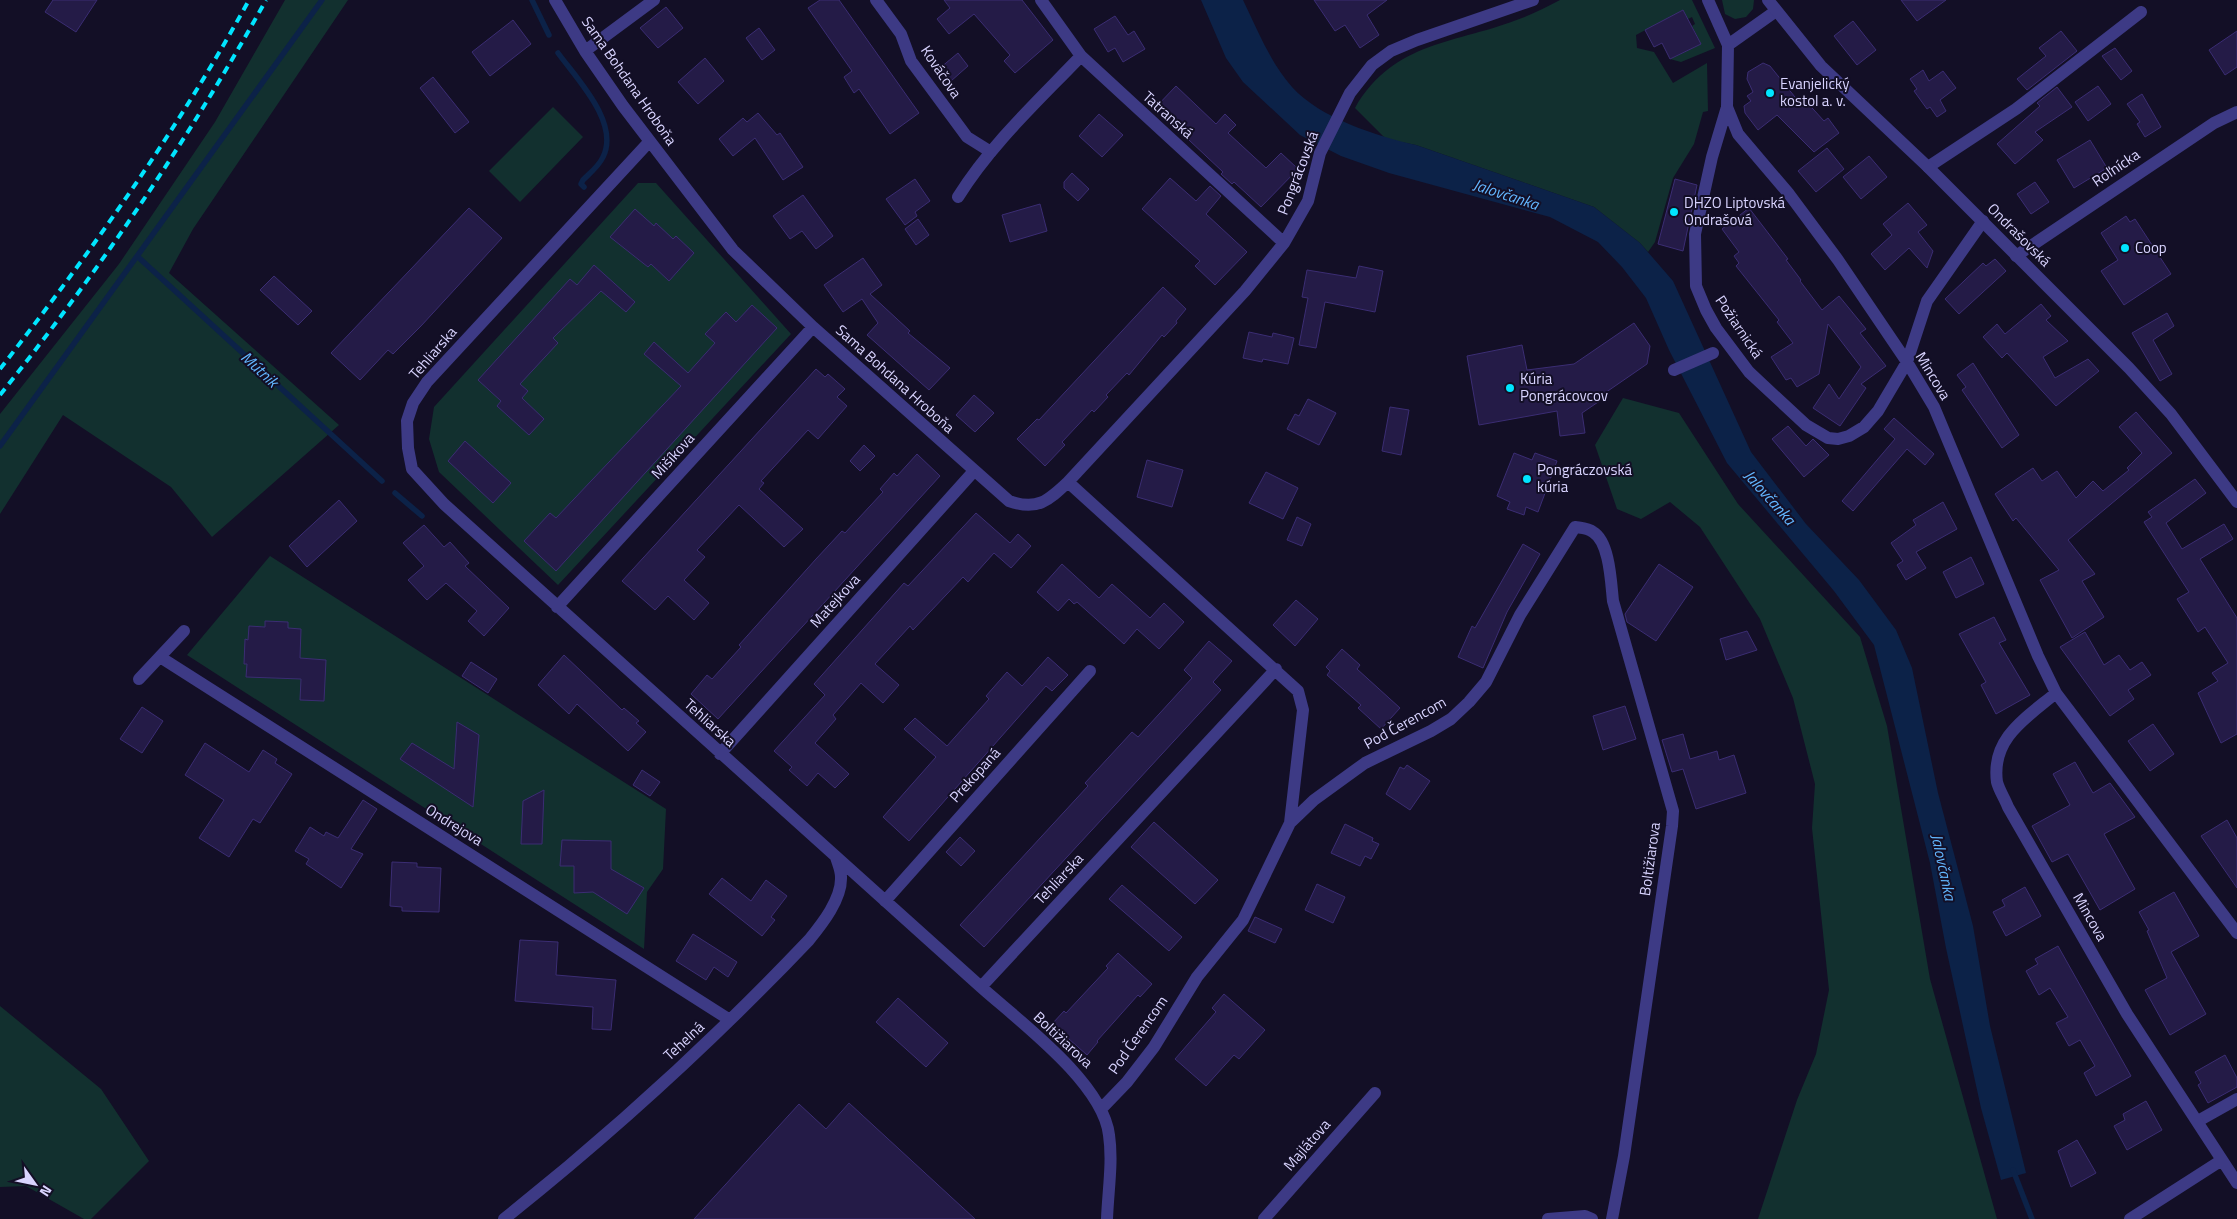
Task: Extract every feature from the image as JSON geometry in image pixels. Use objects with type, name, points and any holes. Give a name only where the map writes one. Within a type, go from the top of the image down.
[{"type":"street","name":"Sama Bohdana Hroboňa","points":[[555,0],[585,51],[650,142],[734,250],[813,327],[1009,501],[1025,505],[1042,503],[1054,496],[1068,482]]},
{"type":"street","points":[[585,51],[654,0]]},
{"type":"street","name":"Kováčova","points":[[876,0],[901,34],[911,61],[967,137],[991,152]]},
{"type":"street","name":"Tatranská","points":[[1041,0],[1081,56],[1284,243]]},
{"type":"street","name":"Pongrácovská","points":[[1068,482],[1245,291],[1284,243],[1308,201],[1320,153],[1343,108],[1363,76],[1391,52],[1417,40],[1533,0]]},
{"type":"street","name":"Požiarnická","points":[[1708,0],[1728,45],[1727,107],[1701,204],[1695,234],[1696,286],[1699,296],[1728,345],[1765,389],[1806,425],[1828,438],[1849,436],[1864,427],[1882,405],[1907,362],[1927,301],[1983,221]]},
{"type":"street","name":"Ondrašovská","points":[[1768,0],[1821,66],[1928,167],[2129,368],[2171,414],[2237,502]]},
{"type":"street","points":[[1728,45],[1776,11]]},
{"type":"street","points":[[1928,167],[2016,109],[2141,12]]},
{"type":"street","points":[[958,197],[972,174],[991,152],[1081,56]]},
{"type":"street","name":"Mincova","points":[[1727,107],[1738,134],[1789,194],[1838,260],[1907,362],[1934,407],[2038,656],[2056,693],[2237,933]]},
{"type":"street","name":"Roľnícka","points":[[2016,256],[2214,123],[2237,112]]},
{"type":"street","name":"Tehliarska","points":[[650,142],[427,382],[413,402],[407,421],[408,448],[412,469],[444,504],[557,607],[981,987],[1276,669]]},
{"type":"street","name":"Mišíkova","points":[[557,607],[813,327]]},
{"type":"street","points":[[1674,370],[1712,353]]},
{"type":"street","name":"Matejkova","points":[[720,754],[974,471]]},
{"type":"street","points":[[1068,482],[1276,669]]},
{"type":"street","name":"Pod Čerencom","points":[[1101,1109],[1128,1082],[1154,1048],[1197,977],[1243,920],[1290,824],[1314,800],[1365,763],[1431,731],[1450,719],[1469,702],[1486,682],[1520,615],[1574,527]]},
{"type":"street","name":"Boltižiarova","points":[[1574,527],[1594,532],[1599,536],[1606,550],[1613,601],[1672,811],[1672,826],[1624,1156],[1612,1219]]},
{"type":"street","points":[[139,679],[184,631]]},
{"type":"street","name":"Ondrejova","points":[[160,657],[730,1020]]},
{"type":"street","name":"Pod Čerencom","points":[[1276,669],[1298,691],[1303,710],[1290,824]]},
{"type":"street","name":"Prekopaná","points":[[885,901],[1090,670]]},
{"type":"street","name":"Mincova","points":[[2056,693],[2021,722],[2002,742],[1997,761],[1997,783],[2008,807],[2127,1014],[2237,1183]]},
{"type":"street","name":"Tehelná","points":[[504,1219],[598,1141],[730,1020],[796,954],[818,928],[841,884],[841,875],[836,858]]},
{"type":"street","name":"Boltižiarova","points":[[981,987],[1080,1077],[1101,1109],[1109,1133],[1110,1166],[1106,1219]]},
{"type":"street","name":"Majlátova","points":[[1264,1219],[1375,1093]]},
{"type":"street","points":[[2198,1122],[2237,1099]]},
{"type":"street","points":[[2130,1219],[2222,1160]]},
{"type":"street","points":[[1548,1219],[1586,1216],[1592,1219]]},
{"type":"green space","points":[[285,0],[348,0],[193,229],[169,273],[339,425],[212,537],[171,487],[63,415],[0,514],[0,414],[119,264],[215,122]]},
{"type":"green space","points":[[1560,0],[1692,0],[1715,48],[1681,62],[1670,59],[1701,44],[1692,26],[1695,24],[1692,17],[1688,19],[1683,10],[1636,35],[1637,48],[1654,52],[1673,83],[1707,63],[1708,111],[1703,112],[1694,144],[1673,178],[1655,242],[1648,252],[1640,243],[1594,207],[1416,145],[1386,139],[1355,108],[1371,86],[1388,69],[1408,56],[1429,47],[1498,27],[1537,12]]},
{"type":"green space","points":[[1722,0],[1754,0],[1753,9],[1746,17],[1735,19],[1725,14]]},
{"type":"green space","points":[[553,107],[583,137],[520,202],[489,171]]},
{"type":"green space","points":[[638,183],[656,183],[791,334],[558,585],[439,472],[429,439],[434,407]]},
{"type":"green space","points":[[1623,398],[1679,413],[1738,504],[1860,637],[1887,726],[1930,979],[1997,1219],[1758,1219],[1797,1100],[1816,1054],[1829,990],[1812,828],[1815,784],[1793,698],[1760,619],[1700,527],[1670,502],[1641,519],[1617,509],[1595,445]]},
{"type":"green space","points":[[270,556],[666,809],[663,869],[647,892],[644,949],[187,655]]},
{"type":"green space","points":[[0,1006],[101,1089],[149,1161],[91,1219],[84,1219],[26,1186],[0,1187]]},
{"type":"water","points":[[1201,0],[1243,0],[1265,45],[1284,77],[1304,98],[1333,117],[1367,131],[1416,145],[1594,207],[1640,243],[1673,281],[1751,452],[1806,524],[1859,580],[1896,630],[1912,668],[1938,793],[1973,926],[1990,1026],[2026,1173],[2001,1180],[1981,1108],[1946,948],[1930,863],[1874,645],[1834,591],[1727,463],[1669,350],[1646,298],[1622,267],[1598,242],[1550,217],[1389,173],[1341,156],[1300,135],[1243,82],[1226,58]]},
{"type":"building","points":[[53,0],[97,0],[76,32],[45,12]]},
{"type":"building","points":[[820,0],[839,0],[919,113],[890,134],[859,89],[854,93],[844,77],[852,71],[808,8]]},
{"type":"building","points":[[944,0],[1022,0],[1053,40],[1015,73],[1004,61],[1010,55],[974,14],[949,34],[937,19],[950,8]]},
{"type":"building","points":[[1314,0],[1387,0],[1367,15],[1379,35],[1360,48],[1345,25],[1335,31]]},
{"type":"building","points":[[1901,0],[1946,0],[1917,21]]},
{"type":"building","points":[[666,7],[683,28],[658,48],[640,28]]},
{"type":"building","points":[[1683,10],[1701,44],[1670,59],[1662,43],[1654,47],[1645,30]]},
{"type":"building","points":[[1115,16],[1128,35],[1134,31],[1145,49],[1123,62],[1115,48],[1108,52],[1094,29]]},
{"type":"building","points":[[513,20],[531,44],[490,76],[472,52]]},
{"type":"building","points":[[1853,21],[1876,50],[1857,65],[1834,36]]},
{"type":"building","points":[[759,28],[775,50],[762,60],[746,38]]},
{"type":"building","points":[[2061,31],[2077,51],[2027,90],[2017,79],[2046,56],[2039,48]]},
{"type":"building","points":[[2237,31],[2237,67],[2225,75],[2209,50]]},
{"type":"building","points":[[2115,48],[2132,71],[2121,80],[2102,56]]},
{"type":"building","points":[[958,53],[968,66],[951,81],[940,68]]},
{"type":"building","points":[[705,58],[724,81],[698,104],[678,82]]},
{"type":"building","points":[[1763,63],[1770,66],[1799,102],[1803,98],[1824,121],[1828,118],[1839,133],[1814,152],[1777,115],[1758,130],[1745,113],[1744,106],[1751,101],[1747,96],[1753,92],[1747,79],[1748,72]]},
{"type":"building","points":[[1923,70],[1929,81],[1943,71],[1956,88],[1940,100],[1946,111],[1937,117],[1930,107],[1927,109],[1914,91],[1917,89],[1910,79]]},
{"type":"building","points":[[433,77],[469,122],[455,133],[420,88]]},
{"type":"building","points":[[1176,86],[1216,124],[1225,114],[1236,125],[1228,133],[1266,168],[1281,153],[1298,169],[1261,207],[1234,182],[1232,184],[1221,174],[1223,172],[1155,108]]},
{"type":"building","points":[[2098,86],[2111,104],[2088,121],[2075,102]]},
{"type":"building","points":[[2057,87],[2072,107],[2035,132],[2043,140],[2015,164],[1997,144],[2040,106],[2037,103]]},
{"type":"building","points":[[2142,94],[2161,127],[2145,137],[2137,124],[2140,122],[2127,104]]},
{"type":"building","points":[[758,113],[777,135],[780,133],[803,167],[783,180],[755,138],[733,156],[719,139],[743,118],[747,122]]},
{"type":"building","points":[[1099,114],[1123,135],[1102,157],[1079,136]]},
{"type":"building","points":[[2090,140],[2107,168],[2074,188],[2057,160]]},
{"type":"building","points":[[1827,148],[1844,169],[1816,192],[1798,171]]},
{"type":"building","points":[[1869,156],[1887,177],[1861,199],[1843,177]]},
{"type":"building","points":[[1072,173],[1089,189],[1078,201],[1064,188],[1064,182]]},
{"type":"building","points":[[1170,178],[1196,201],[1210,186],[1221,196],[1206,214],[1247,252],[1215,285],[1195,266],[1200,261],[1142,209]]},
{"type":"building","points":[[915,179],[930,201],[915,212],[917,216],[905,225],[886,199]]},
{"type":"building","points":[[1675,179],[1697,185],[1683,251],[1658,244]]},
{"type":"building","points":[[2035,182],[2049,202],[2031,214],[2017,194]]},
{"type":"building","points":[[803,195],[833,236],[816,249],[802,231],[790,239],[773,216]]},
{"type":"building","points":[[1908,203],[1927,225],[1918,232],[1933,251],[1927,268],[1909,248],[1885,270],[1871,254],[1892,235],[1883,224]]},
{"type":"building","points":[[1040,204],[1047,231],[1010,242],[1002,215]]},
{"type":"building","points":[[469,208],[502,238],[393,354],[388,350],[360,380],[331,353]]},
{"type":"building","points":[[1749,208],[1788,259],[1786,260],[1822,310],[1839,296],[1866,329],[1860,333],[1886,366],[1861,384],[1866,388],[1840,426],[1813,408],[1829,384],[1839,399],[1861,367],[1828,324],[1819,374],[1797,387],[1791,378],[1786,380],[1771,357],[1793,343],[1777,322],[1779,320],[1736,266],[1739,263],[1734,256],[1739,252],[1722,229]]},
{"type":"building","points":[[635,209],[654,226],[656,223],[673,239],[676,236],[694,253],[669,281],[651,264],[648,267],[610,237]]},
{"type":"building","points":[[2126,216],[2130,222],[2135,219],[2171,274],[2124,305],[2101,271],[2118,260],[2101,233]]},
{"type":"building","points":[[918,219],[929,235],[916,245],[905,229]]},
{"type":"building","points":[[863,258],[882,285],[870,294],[910,331],[908,333],[950,368],[929,390],[867,335],[878,323],[862,299],[843,312],[824,285]]},
{"type":"building","points":[[1995,259],[2006,271],[1959,314],[1945,299],[1983,263],[1986,266]]},
{"type":"building","points":[[594,265],[635,302],[626,312],[601,291],[553,338],[558,343],[520,384],[528,391],[522,398],[544,419],[529,435],[497,406],[501,401],[478,380],[570,279],[577,285]]},
{"type":"building","points":[[1359,266],[1383,271],[1375,312],[1325,302],[1316,348],[1299,345],[1308,298],[1302,297],[1307,270],[1356,278]]},
{"type":"building","points":[[274,276],[312,311],[298,325],[260,290]]},
{"type":"building","points":[[1163,287],[1186,309],[1176,321],[1177,323],[1164,337],[1162,335],[1129,375],[1127,373],[1106,395],[1108,397],[1094,412],[1092,410],[1062,442],[1065,445],[1045,466],[1017,439],[1037,419],[1039,420]]},
{"type":"building","points":[[2041,304],[2051,316],[2046,320],[2068,341],[2043,357],[2055,378],[2088,359],[2099,371],[2056,406],[2007,353],[2002,358],[1983,337],[1997,324],[2005,334]]},
{"type":"building","points":[[752,305],[777,328],[556,571],[524,541],[550,513],[556,518],[681,386],[644,354],[654,342],[688,373],[715,343],[705,334],[726,312],[736,322]]},
{"type":"building","points":[[2167,313],[2174,326],[2153,340],[2172,374],[2160,381],[2132,333]]},
{"type":"building","points":[[1634,323],[1650,346],[1647,364],[1602,395],[1604,398],[1582,413],[1585,433],[1560,436],[1557,411],[1479,425],[1467,356],[1522,345],[1527,370],[1574,364]]},
{"type":"building","points":[[1249,332],[1272,337],[1273,333],[1294,338],[1288,364],[1263,359],[1262,362],[1243,358]]},
{"type":"building","points":[[1973,363],[2019,435],[2002,448],[1962,390],[1966,387],[1957,375]]},
{"type":"building","points":[[816,369],[825,377],[828,374],[845,389],[837,397],[847,406],[818,439],[808,430],[761,481],[764,483],[759,489],[803,529],[784,547],[739,505],[697,550],[705,557],[684,580],[709,603],[694,620],[668,596],[655,610],[622,581]]},
{"type":"building","points":[[974,395],[994,413],[975,432],[956,415]]},
{"type":"building","points":[[1308,399],[1336,413],[1319,445],[1287,429],[1295,414],[1299,416]]},
{"type":"building","points":[[1390,407],[1409,410],[1401,455],[1382,451]]},
{"type":"building","points":[[2136,412],[2172,453],[2068,540],[2095,574],[2082,581],[2104,617],[2072,638],[2040,580],[2059,570],[2016,518],[2013,521],[1995,494],[2033,468],[2042,481],[2057,471],[2076,498],[2093,481],[2103,491],[2129,470],[2127,468],[2142,453],[2119,427]]},
{"type":"building","points":[[1894,418],[1934,454],[1925,465],[1907,449],[1853,511],[1842,501],[1895,439],[1884,429]]},
{"type":"building","points":[[1788,426],[1806,446],[1813,439],[1829,455],[1804,477],[1772,439]]},
{"type":"building","points":[[465,441],[511,483],[493,503],[448,461]]},
{"type":"building","points":[[864,445],[875,456],[860,471],[850,461]]},
{"type":"building","name":"Pongráczovská kúria","points":[[1514,453],[1532,460],[1535,453],[1557,461],[1538,512],[1526,507],[1524,515],[1507,509],[1510,502],[1497,496]]},
{"type":"building","points":[[917,454],[940,476],[718,719],[691,694],[707,675],[712,679],[741,647],[739,645],[816,559],[842,531],[845,533],[883,492],[880,489],[894,473],[897,476]]},
{"type":"building","points":[[1147,460],[1183,470],[1172,507],[1137,497]]},
{"type":"building","points":[[1266,472],[1298,488],[1283,519],[1249,503]]},
{"type":"building","points":[[2195,479],[2206,493],[2166,523],[2182,549],[2224,524],[2233,539],[2200,559],[2237,618],[2237,734],[2221,743],[2198,693],[2218,681],[2212,673],[2228,663],[2205,627],[2198,632],[2177,599],[2189,592],[2144,522],[2152,517],[2148,512]]},
{"type":"building","points":[[339,500],[357,521],[307,567],[289,546]]},
{"type":"building","points":[[1943,502],[1957,529],[1916,552],[1926,568],[1906,580],[1897,565],[1903,561],[1891,543],[1916,525],[1913,520]]},
{"type":"building","points":[[976,513],[1010,543],[1018,534],[1031,546],[1011,568],[994,553],[968,582],[963,577],[913,630],[910,626],[875,664],[899,685],[883,703],[861,683],[833,715],[836,719],[815,743],[849,774],[835,788],[818,773],[807,786],[789,770],[792,767],[774,751],[825,695],[814,684],[904,583],[908,586]]},
{"type":"building","points":[[1297,517],[1311,524],[1302,546],[1287,540]]},
{"type":"building","points":[[424,525],[444,547],[450,542],[469,563],[465,566],[509,608],[484,636],[468,621],[477,611],[446,583],[427,600],[408,580],[424,566],[403,543]]},
{"type":"building","points":[[1523,544],[1540,554],[1507,612],[1483,668],[1458,657],[1472,626],[1475,628]]},
{"type":"building","points":[[1971,557],[1984,584],[1956,598],[1943,572]]},
{"type":"building","points":[[1062,564],[1099,598],[1112,584],[1150,618],[1164,603],[1184,622],[1159,649],[1137,629],[1124,644],[1077,602],[1074,604],[1069,599],[1058,611],[1037,592]]},
{"type":"building","points":[[1659,564],[1693,587],[1656,641],[1627,622],[1625,614]]},
{"type":"building","points":[[1296,600],[1318,619],[1295,646],[1273,625]]},
{"type":"building","points":[[1994,617],[2006,640],[1999,643],[2030,695],[1996,714],[1981,685],[1986,682],[1959,634]]},
{"type":"building","points":[[265,621],[288,622],[288,628],[301,629],[300,658],[326,660],[324,701],[300,700],[301,679],[246,677],[247,664],[244,664],[245,639],[248,640],[249,626],[265,627]]},
{"type":"building","points":[[1747,631],[1757,650],[1726,660],[1720,639]]},
{"type":"building","points":[[2085,632],[2104,665],[2119,655],[2130,670],[2142,662],[2151,675],[2128,690],[2134,699],[2110,716],[2060,647]]},
{"type":"building","points":[[1209,641],[1232,661],[1213,682],[1221,690],[984,947],[960,925],[1088,786],[1085,783],[1132,732],[1138,737],[1192,678],[1184,670]]},
{"type":"building","points":[[1342,649],[1360,665],[1357,669],[1400,708],[1381,729],[1358,708],[1361,705],[1327,675],[1330,671],[1326,667]]},
{"type":"building","points":[[564,655],[622,710],[624,708],[639,721],[636,723],[646,732],[628,751],[577,704],[569,714],[538,685]]},
{"type":"building","points":[[1048,657],[1068,675],[1052,691],[1046,686],[909,841],[883,817],[936,757],[904,729],[915,718],[947,746],[989,699],[986,696],[1007,672],[1022,686]]},
{"type":"building","points":[[471,662],[497,679],[488,693],[462,676]]},
{"type":"building","points":[[1625,706],[1636,739],[1603,750],[1593,716]]},
{"type":"building","points":[[142,707],[163,721],[142,753],[120,739]]},
{"type":"building","points":[[457,722],[479,735],[473,807],[400,759],[412,743],[454,769]]},
{"type":"building","points":[[2153,724],[2174,754],[2150,771],[2128,741]]},
{"type":"building","points":[[1683,734],[1690,759],[1717,751],[1719,760],[1734,755],[1746,793],[1696,809],[1683,769],[1672,772],[1662,740]]},
{"type":"building","points":[[205,743],[249,772],[263,750],[277,759],[275,763],[292,774],[260,823],[253,819],[229,857],[199,838],[224,800],[185,775]]},
{"type":"building","points":[[2075,762],[2093,793],[2110,783],[2135,817],[2104,834],[2135,889],[2100,910],[2068,854],[2052,862],[2032,826],[2070,805],[2053,774]]},
{"type":"building","points":[[1407,765],[1430,781],[1410,810],[1386,794],[1400,767],[1404,769]]},
{"type":"building","points":[[642,770],[660,782],[650,796],[633,785]]},
{"type":"building","points":[[544,790],[542,844],[521,844],[523,801]]},
{"type":"building","points":[[363,800],[377,809],[351,849],[363,854],[341,888],[306,864],[309,859],[295,851],[310,827],[324,836],[326,832],[338,838]]},
{"type":"building","points":[[2227,820],[2237,838],[2237,888],[2201,836]]},
{"type":"building","points":[[1154,822],[1218,880],[1195,904],[1131,847]]},
{"type":"building","points":[[1345,824],[1373,838],[1372,841],[1379,844],[1371,859],[1365,856],[1360,866],[1331,853]]},
{"type":"building","points":[[960,837],[975,851],[961,866],[946,852]]},
{"type":"building","points":[[562,840],[611,841],[611,869],[644,888],[627,914],[593,892],[574,893],[574,866],[560,866]]},
{"type":"building","points":[[392,862],[417,863],[417,867],[441,868],[439,912],[402,911],[402,907],[390,906]]},
{"type":"building","points":[[722,878],[751,901],[766,880],[787,896],[771,917],[775,920],[762,936],[709,894]]},
{"type":"building","points":[[1317,884],[1345,897],[1333,923],[1305,910]]},
{"type":"building","points":[[1122,885],[1182,937],[1169,951],[1109,899]]},
{"type":"building","points":[[2025,887],[2041,916],[2006,936],[1993,912],[2005,906],[2002,900]]},
{"type":"building","points":[[2174,892],[2199,936],[2171,952],[2206,1014],[2170,1035],[2145,990],[2167,978],[2147,931],[2149,930],[2139,912]]},
{"type":"building","points":[[1255,917],[1282,929],[1275,943],[1248,931]]},
{"type":"building","points":[[693,934],[737,962],[728,977],[714,967],[706,980],[676,961]]},
{"type":"building","points":[[520,940],[558,942],[556,975],[616,980],[611,1030],[592,1029],[593,1007],[515,1001]]},
{"type":"building","points":[[2058,946],[2131,1076],[2096,1096],[2084,1073],[2095,1066],[2080,1040],[2069,1046],[2056,1023],[2068,1017],[2050,988],[2039,995],[2026,971],[2038,964],[2035,959]]},
{"type":"building","points":[[1118,953],[1152,984],[1140,997],[1138,995],[1087,1055],[1052,1024],[1064,1011],[1066,1013],[1108,968],[1106,966]]},
{"type":"building","points":[[1224,994],[1265,1030],[1239,1059],[1234,1055],[1206,1086],[1175,1059],[1216,1012],[1212,1008]]},
{"type":"building","points":[[898,998],[948,1043],[926,1067],[876,1022]]},
{"type":"building","points":[[2225,1055],[2237,1078],[2237,1087],[2208,1103],[2198,1085],[2201,1083],[2195,1072]]},
{"type":"building","points":[[2146,1101],[2162,1130],[2127,1150],[2114,1126],[2125,1120],[2123,1114]]},
{"type":"building","points":[[849,1103],[975,1219],[694,1219],[799,1104],[826,1129]]},
{"type":"building","points":[[2077,1140],[2096,1173],[2071,1187],[2058,1151]]},
{"type":"waterway","name":"Mútnik","points":[[0,446],[322,0]]},
{"type":"waterway","points":[[532,0],[549,35]]},
{"type":"waterway","points":[[558,53],[594,102],[606,130],[607,144],[603,157],[583,180],[581,184],[584,187]]},
{"type":"waterway","name":"Mútnik","points":[[137,256],[382,481]]},
{"type":"waterway","name":"Mútnik","points":[[395,493],[422,516]]},
{"type":"waterway","name":"Jalovčanka","points":[[2013,1170],[2032,1219]]},
{"type":"railway","points":[[0,369],[132,190],[193,96],[249,0]]},
{"type":"railway","points":[[0,395],[72,301],[141,203],[206,103],[266,0]]},
{"type":"place","name":"Evanjelický kostol a. v.","points":[[1770,93]]},
{"type":"place","name":"DHZO Liptovská Ondrašová","points":[[1674,212]]},
{"type":"place","name":"Coop","points":[[2125,248]]},
{"type":"place","name":"Kúria Pongrácovcov","points":[[1510,388]]},
{"type":"place","name":"Pongráczovská kúria","points":[[1527,479]]}]
